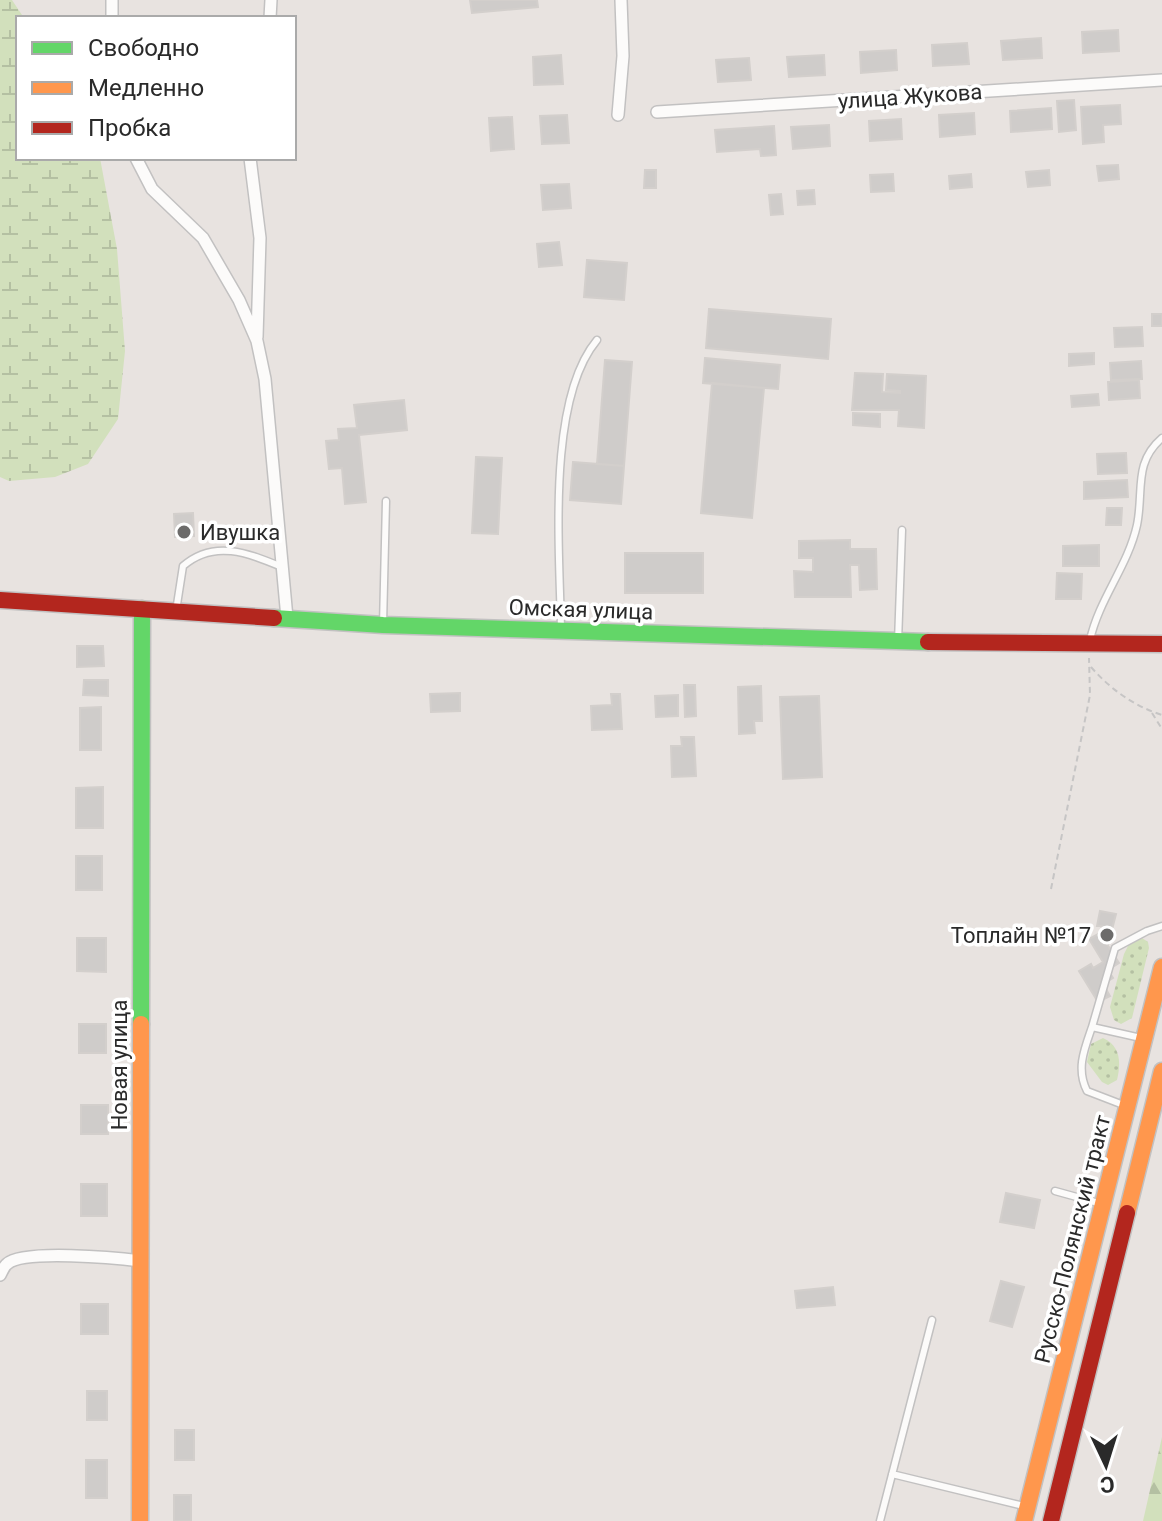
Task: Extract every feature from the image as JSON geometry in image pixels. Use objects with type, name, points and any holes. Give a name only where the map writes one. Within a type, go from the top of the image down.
[{"type":"street","points":[[618,115],[623,56],[621,0]]},
{"type":"street","name":"улица Жукова","points":[[657,112],[1162,80]]},
{"type":"street","points":[[137,160],[152,189],[203,238],[239,300],[257,341],[265,379],[287,618]]},
{"type":"street","points":[[250,160],[260,238],[257,341]]},
{"type":"street","name":"Омская улица","points":[[0,600],[383,625],[898,642],[1162,644]]},
{"type":"street","name":"Новая улица","points":[[140,1521],[142,609]]},
{"type":"street","name":"Русско-Полянский тракт","points":[[1026,1514],[1162,967]]},
{"type":"street","points":[[1051,1521],[1162,1071]]},
{"type":"street","points":[[0,1275],[6,1264],[17,1258],[63,1256],[141,1261]]},
{"type":"lane","points":[[561,631],[563,440],[573,385],[586,353],[597,340]]},
{"type":"lane","points":[[1089,643],[1095,619],[1131,545],[1138,523],[1142,472],[1147,454],[1162,438]]},
{"type":"lane","points":[[383,625],[386,501]]},
{"type":"lane","points":[[898,642],[902,530]]},
{"type":"lane","points":[[176,611],[183,566],[196,555],[221,550],[245,552],[282,567]]},
{"type":"lane","points":[[1127,1107],[1087,1091],[1080,1077],[1084,1052],[1115,948],[1162,926]]},
{"type":"lane","points":[[1092,1027],[1145,1039]]},
{"type":"lane","points":[[1055,1191],[1104,1204]]},
{"type":"lane","points":[[880,1521],[932,1320]]},
{"type":"lane","points":[[892,1474],[1026,1514]]},
{"type":"path","points":[[1051,889],[1090,695],[1089,643]]},
{"type":"path","points":[[1089,665],[1114,689],[1162,715]]},
{"type":"path","points":[[1151,711],[1162,729]]},
{"type":"green space","points":[[0,0],[12,0],[23,16],[16,16],[16,160],[100,160],[117,249],[125,351],[118,419],[88,464],[55,477],[9,481],[0,477]]},
{"type":"green space","points":[[1142,938],[1148,942],[1149,948],[1132,1018],[1121,1024],[1114,1020],[1110,1007],[1124,954],[1129,944]]},
{"type":"green space","points":[[1103,1038],[1116,1050],[1119,1061],[1117,1080],[1108,1085],[1102,1082],[1087,1062],[1091,1044]]},
{"type":"green space","points":[[1162,1437],[1162,1521],[1143,1521]]},
{"type":"building","points":[[470,0],[537,0],[538,7],[472,13]]},
{"type":"building","points":[[1118,30],[1119,51],[1083,53],[1082,32]]},
{"type":"building","points":[[1041,38],[1042,58],[1003,60],[1001,41]]},
{"type":"building","points":[[967,43],[969,64],[933,66],[932,45]]},
{"type":"building","points":[[896,50],[897,70],[861,73],[860,52]]},
{"type":"building","points":[[561,55],[563,84],[534,85],[533,57]]},
{"type":"building","points":[[824,55],[825,75],[789,77],[787,57]]},
{"type":"building","points":[[749,58],[751,80],[718,82],[716,60]]},
{"type":"building","points":[[1074,100],[1076,130],[1059,132],[1057,101]]},
{"type":"building","points":[[1120,105],[1121,124],[1103,125],[1104,142],[1083,144],[1081,107]]},
{"type":"building","points":[[1051,108],[1052,129],[1011,132],[1010,111]]},
{"type":"building","points":[[974,113],[975,134],[940,137],[939,115]]},
{"type":"building","points":[[567,115],[569,143],[542,144],[540,116]]},
{"type":"building","points":[[512,117],[514,149],[491,151],[489,118]]},
{"type":"building","points":[[901,119],[902,139],[870,141],[869,121]]},
{"type":"building","points":[[829,125],[830,146],[793,149],[791,127]]},
{"type":"building","points":[[774,126],[776,155],[761,156],[760,149],[717,152],[715,130]]},
{"type":"building","points":[[1118,165],[1119,179],[1099,181],[1097,166]]},
{"type":"building","points":[[645,170],[656,170],[656,188],[644,188]]},
{"type":"building","points":[[1049,170],[1050,185],[1028,187],[1026,172]]},
{"type":"building","points":[[893,174],[894,191],[871,192],[870,175]]},
{"type":"building","points":[[971,174],[972,187],[950,189],[949,176]]},
{"type":"building","points":[[569,184],[571,208],[543,210],[541,185]]},
{"type":"building","points":[[814,190],[815,204],[798,205],[797,191]]},
{"type":"building","points":[[781,194],[783,214],[771,215],[769,195]]},
{"type":"building","points":[[559,242],[562,265],[539,267],[537,244]]},
{"type":"building","points":[[587,260],[627,263],[624,300],[584,297]]},
{"type":"building","points":[[709,309],[831,319],[828,359],[706,348]]},
{"type":"building","points":[[1152,314],[1162,314],[1162,326],[1152,326]]},
{"type":"building","points":[[1142,327],[1143,346],[1115,347],[1114,328]]},
{"type":"building","points":[[1094,353],[1094,364],[1069,366],[1069,354]]},
{"type":"building","points":[[705,358],[780,365],[778,389],[703,383]]},
{"type":"building","points":[[605,360],[632,362],[624,466],[597,464]]},
{"type":"building","points":[[1141,361],[1142,379],[1111,380],[1110,363]]},
{"type":"building","points":[[855,373],[883,374],[882,392],[900,393],[886,390],[887,374],[926,376],[924,428],[898,426],[899,410],[852,410]]},
{"type":"building","points":[[1139,380],[1140,398],[1109,400],[1108,382]]},
{"type":"building","points":[[712,383],[764,388],[752,518],[701,513]]},
{"type":"building","points":[[1098,394],[1099,405],[1072,407],[1071,396]]},
{"type":"building","points":[[404,400],[407,430],[359,435],[366,502],[345,504],[342,468],[329,469],[326,441],[339,440],[338,429],[357,428],[354,405]]},
{"type":"building","points":[[853,413],[880,414],[880,427],[853,425]]},
{"type":"building","points":[[1126,453],[1127,473],[1098,474],[1097,454]]},
{"type":"building","points":[[476,457],[502,458],[498,534],[472,533]]},
{"type":"building","points":[[573,462],[624,466],[621,504],[570,500]]},
{"type":"building","points":[[1127,480],[1128,497],[1084,499],[1084,482]]},
{"type":"building","points":[[1107,508],[1122,508],[1121,525],[1106,525]]},
{"type":"building","points":[[193,513],[194,536],[175,537],[174,514]]},
{"type":"building","points":[[850,540],[850,549],[876,549],[877,589],[860,590],[859,565],[850,565],[851,597],[795,597],[794,571],[813,572],[813,558],[799,558],[799,541]]},
{"type":"building","points":[[1099,545],[1099,566],[1063,566],[1063,546]]},
{"type":"building","points":[[625,553],[703,553],[703,593],[625,593]]},
{"type":"building","points":[[1057,573],[1082,574],[1081,599],[1056,599]]},
{"type":"building","points":[[77,646],[103,646],[104,666],[77,667]]},
{"type":"building","points":[[84,680],[108,680],[108,696],[83,695]]},
{"type":"building","points":[[684,685],[695,685],[696,716],[685,717]]},
{"type":"building","points":[[761,686],[762,721],[754,721],[755,733],[739,734],[738,687]]},
{"type":"building","points":[[460,693],[460,711],[431,712],[430,694]]},
{"type":"building","points":[[611,694],[620,694],[622,729],[592,730],[591,706],[612,705]]},
{"type":"building","points":[[678,695],[678,716],[656,717],[655,696]]},
{"type":"building","points":[[819,696],[822,777],[783,779],[780,697]]},
{"type":"building","points":[[101,707],[101,750],[80,750],[80,708]]},
{"type":"building","points":[[681,737],[694,737],[696,776],[672,777],[671,746],[682,746]]},
{"type":"building","points":[[103,787],[103,828],[76,828],[76,788]]},
{"type":"building","points":[[76,856],[102,856],[102,890],[76,890]]},
{"type":"building","points":[[1100,911],[1116,914],[1108,945],[1100,933],[1102,926],[1097,926]]},
{"type":"building","points":[[1100,933],[1119,963],[1108,970],[1113,978],[1103,984],[1110,996],[1098,1002],[1079,971],[1103,962],[1089,939]]},
{"type":"building","points":[[77,938],[106,938],[106,972],[77,971]]},
{"type":"building","points":[[79,1024],[106,1024],[106,1053],[79,1053]]},
{"type":"building","points":[[81,1105],[108,1105],[108,1134],[81,1134]]},
{"type":"building","points":[[81,1184],[107,1184],[107,1216],[81,1216]]},
{"type":"building","points":[[1006,1193],[1040,1200],[1034,1228],[1000,1222]]},
{"type":"building","points":[[1001,1281],[1024,1287],[1012,1327],[990,1321]]},
{"type":"building","points":[[833,1287],[835,1305],[797,1308],[795,1291]]},
{"type":"building","points":[[81,1304],[108,1304],[108,1334],[81,1334]]},
{"type":"building","points":[[87,1391],[107,1391],[107,1420],[87,1420]]},
{"type":"building","points":[[175,1430],[194,1430],[194,1460],[175,1460]]},
{"type":"building","points":[[86,1460],[107,1460],[107,1498],[86,1498]]},
{"type":"building","points":[[174,1495],[191,1495],[191,1521],[174,1521]]},
{"type":"traffic: fast","points":[[141,1024],[142,609]]},
{"type":"traffic: fast","points":[[274,618],[383,625],[928,642]]},
{"type":"traffic: slow","points":[[1024,1521],[1162,967]]},
{"type":"traffic: slow","points":[[140,1521],[141,1024]]},
{"type":"traffic: slow","points":[[1127,1213],[1162,1071]]},
{"type":"traffic: jam","points":[[0,600],[274,618]]},
{"type":"traffic: jam","points":[[928,642],[1162,644]]},
{"type":"traffic: jam","points":[[1051,1521],[1127,1213]]},
{"type":"place","name":"Ивушка","points":[[184,532]]},
{"type":"place","name":"Топлайн №17","points":[[1107,935]]}]
